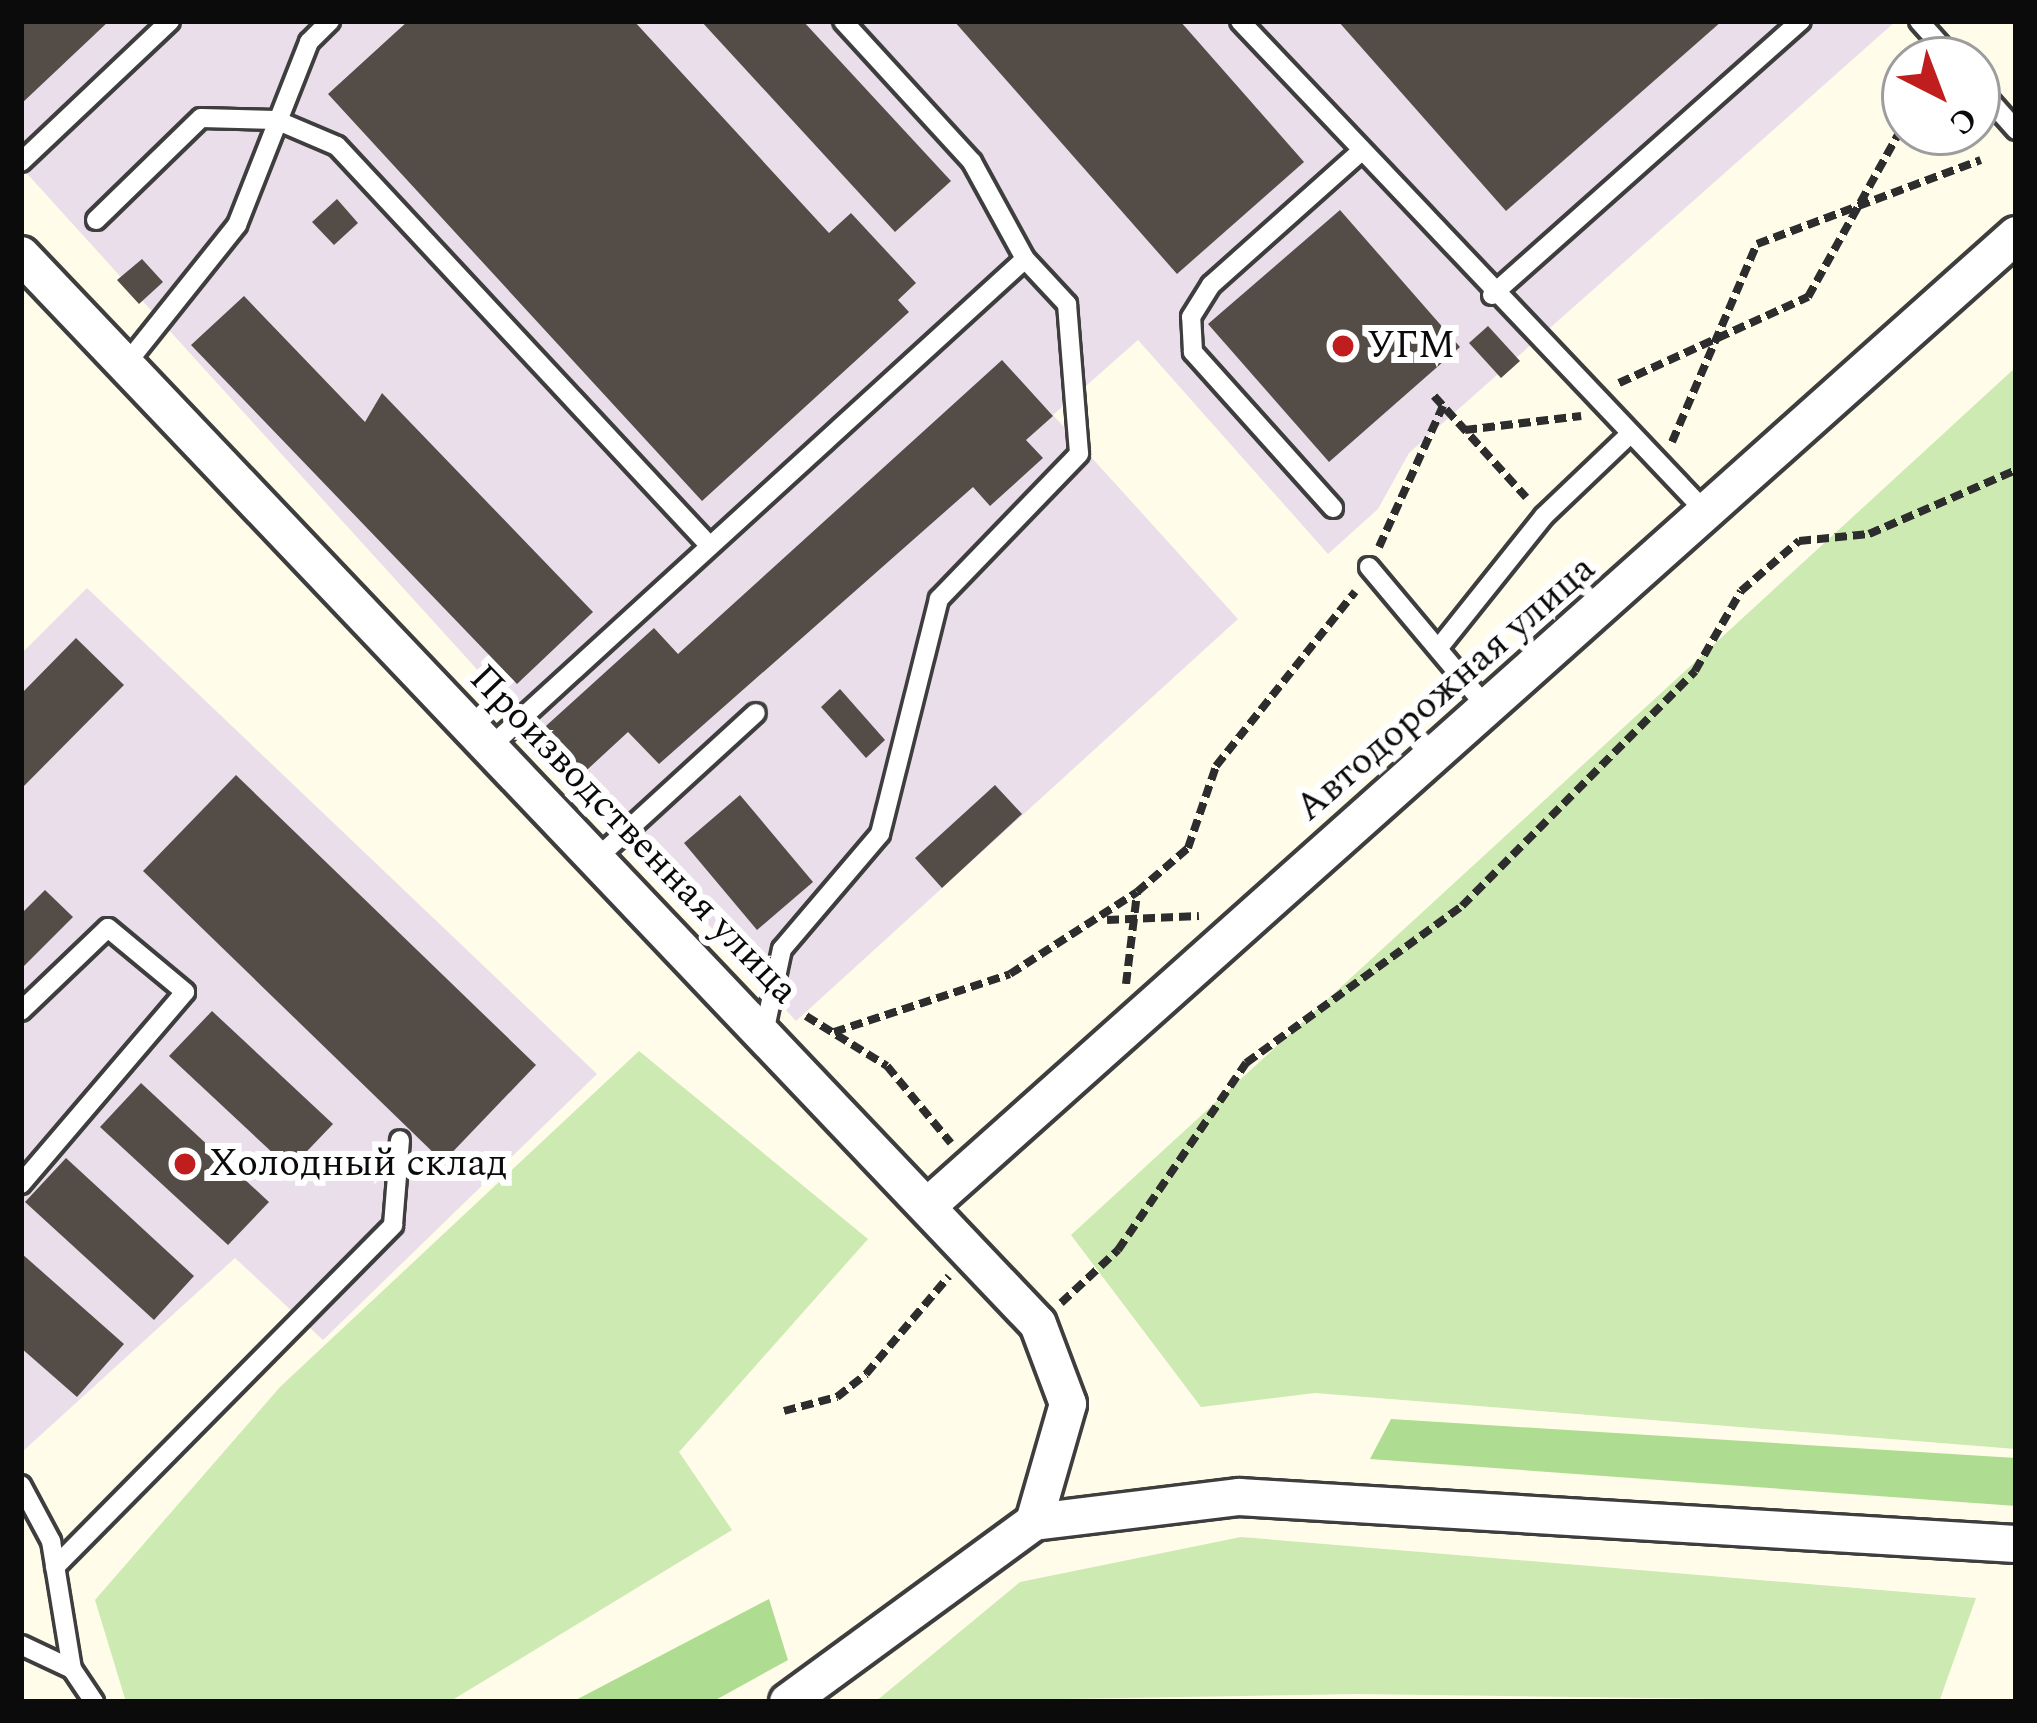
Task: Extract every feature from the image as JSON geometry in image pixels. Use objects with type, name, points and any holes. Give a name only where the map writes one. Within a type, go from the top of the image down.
[{"type":"street","name":"Автодорожная улица","points":[[929,1204],[1490,711],[2016,235]]},
{"type":"street","name":"Производственная улица","points":[[21,255],[974,1248],[1038,1324],[1068,1404],[1034,1522]]},
{"type":"street","points":[[788,1702],[1034,1522],[1239,1497],[2016,1544]]},
{"type":"lane","points":[[21,162],[170,21]]},
{"type":"lane","points":[[125,364],[237,225],[309,41],[331,21]]},
{"type":"lane","points":[[764,1033],[782,949],[880,834],[939,599],[1079,454],[1067,304],[1025,259],[972,162],[844,21]]},
{"type":"lane","points":[[1240,21],[1492,295],[1706,512]]},
{"type":"lane","points":[[1492,295],[1801,21]]},
{"type":"lane","points":[[96,220],[201,118],[276,120],[337,146],[709,544]]},
{"type":"lane","points":[[1333,508],[1193,352],[1191,317],[1211,284],[1358,153]]},
{"type":"lane","points":[[490,747],[1025,259]]},
{"type":"lane","points":[[1441,645],[1544,516],[1628,436]]},
{"type":"lane","points":[[1369,567],[1441,645],[1490,711]]},
{"type":"lane","points":[[597,858],[756,713]]},
{"type":"lane","points":[[21,1011],[108,928],[185,992],[21,1184]]},
{"type":"lane","points":[[55,1567],[393,1225],[400,1140]]},
{"type":"lane","points":[[21,1485],[55,1567],[72,1669],[94,1702]]},
{"type":"lane","points":[[21,1645],[72,1669]]},
{"type":"path","points":[[1465,430],[1578,420],[1595,402],[1714,338],[1808,297],[1886,156]]},
{"type":"path","points":[[1661,468],[1757,244],[1982,160]]},
{"type":"path","points":[[1434,396],[1544,516]]},
{"type":"path","points":[[834,1032],[1010,974],[1100,922],[1188,848],[1216,766],[1369,567],[1443,406]]},
{"type":"path","points":[[1038,1324],[1118,1250],[1246,1063],[1462,906],[1695,671],[1741,591],[1799,541],[1869,534],[2016,470]]},
{"type":"path","points":[[1126,984],[1137,892]]},
{"type":"path","points":[[1100,922],[1132,914],[1204,916]]},
{"type":"path","points":[[806,1016],[887,1066],[974,1164]]},
{"type":"path","points":[[784,1411],[837,1397],[866,1374],[974,1248]]},
{"type":"shaded area","points":[[21,21],[1896,21],[1409,453],[1378,509],[1328,554],[1138,340],[1053,415],[1238,619],[796,1021],[21,167]]},
{"type":"shaded area","points":[[87,588],[597,1074],[323,1340],[235,1258],[21,1453],[21,654]]},
{"type":"green space","points":[[2016,367],[2016,1449],[1315,1393],[1201,1407],[1071,1235]]},
{"type":"green space","points":[[639,1051],[868,1239],[679,1452],[732,1530],[449,1702],[126,1702],[95,1600],[280,1387]]},
{"type":"green space","points":[[1391,1419],[2016,1458],[2016,1506],[1370,1459]]},
{"type":"green space","points":[[1241,1537],[1976,1598],[1939,1702],[1356,1694],[875,1702],[1020,1582]]},
{"type":"green space","points":[[769,1599],[788,1660],[712,1702],[572,1702]]},
{"type":"building","points":[[21,21],[109,21],[21,104]]},
{"type":"building","points":[[408,21],[634,21],[829,233],[851,213],[916,283],[898,300],[909,312],[702,501],[328,94]]},
{"type":"building","points":[[701,21],[803,21],[951,181],[895,232]]},
{"type":"building","points":[[954,21],[1180,21],[1304,162],[1177,274]]},
{"type":"building","points":[[1338,21],[1722,21],[1506,211]]},
{"type":"building","points":[[337,199],[358,223],[334,245],[312,222]]},
{"type":"building","points":[[1340,210],[1460,347],[1329,462],[1208,324]]},
{"type":"building","points":[[142,259],[163,282],[139,304],[117,280]]},
{"type":"building","points":[[244,296],[365,422],[382,393],[593,612],[517,684],[191,345]]},
{"type":"building","points":[[1488,326],[1520,361],[1501,378],[1469,343]]},
{"type":"building","points":[[1002,360],[1053,416],[1026,440],[1043,458],[990,506],[973,487],[659,764],[628,732],[576,780],[536,735],[654,628],[678,654]]},
{"type":"building","points":[[76,638],[124,685],[21,789],[21,694]]},
{"type":"building","points":[[840,689],[885,740],[866,758],[821,707]]},
{"type":"building","points":[[236,775],[536,1065],[443,1162],[143,871]]},
{"type":"building","points":[[995,785],[1022,814],[942,888],[915,858]]},
{"type":"building","points":[[740,795],[813,882],[757,930],[684,843]]},
{"type":"building","points":[[45,890],[73,917],[21,969],[21,914]]},
{"type":"building","name":"Холодный склад","points":[[212,1011],[333,1124],[290,1169],[169,1056]]},
{"type":"building","name":"Холодный склад","points":[[141,1083],[269,1202],[228,1245],[100,1127]]},
{"type":"building","points":[[66,1158],[194,1276],[154,1320],[25,1202]]},
{"type":"building","points":[[21,1253],[124,1344],[77,1397],[21,1348]]},
{"type":"place","name":"УГМ","points":[[1343,346]]},
{"type":"place","name":"Холодный склад","points":[[185,1164]]}]
